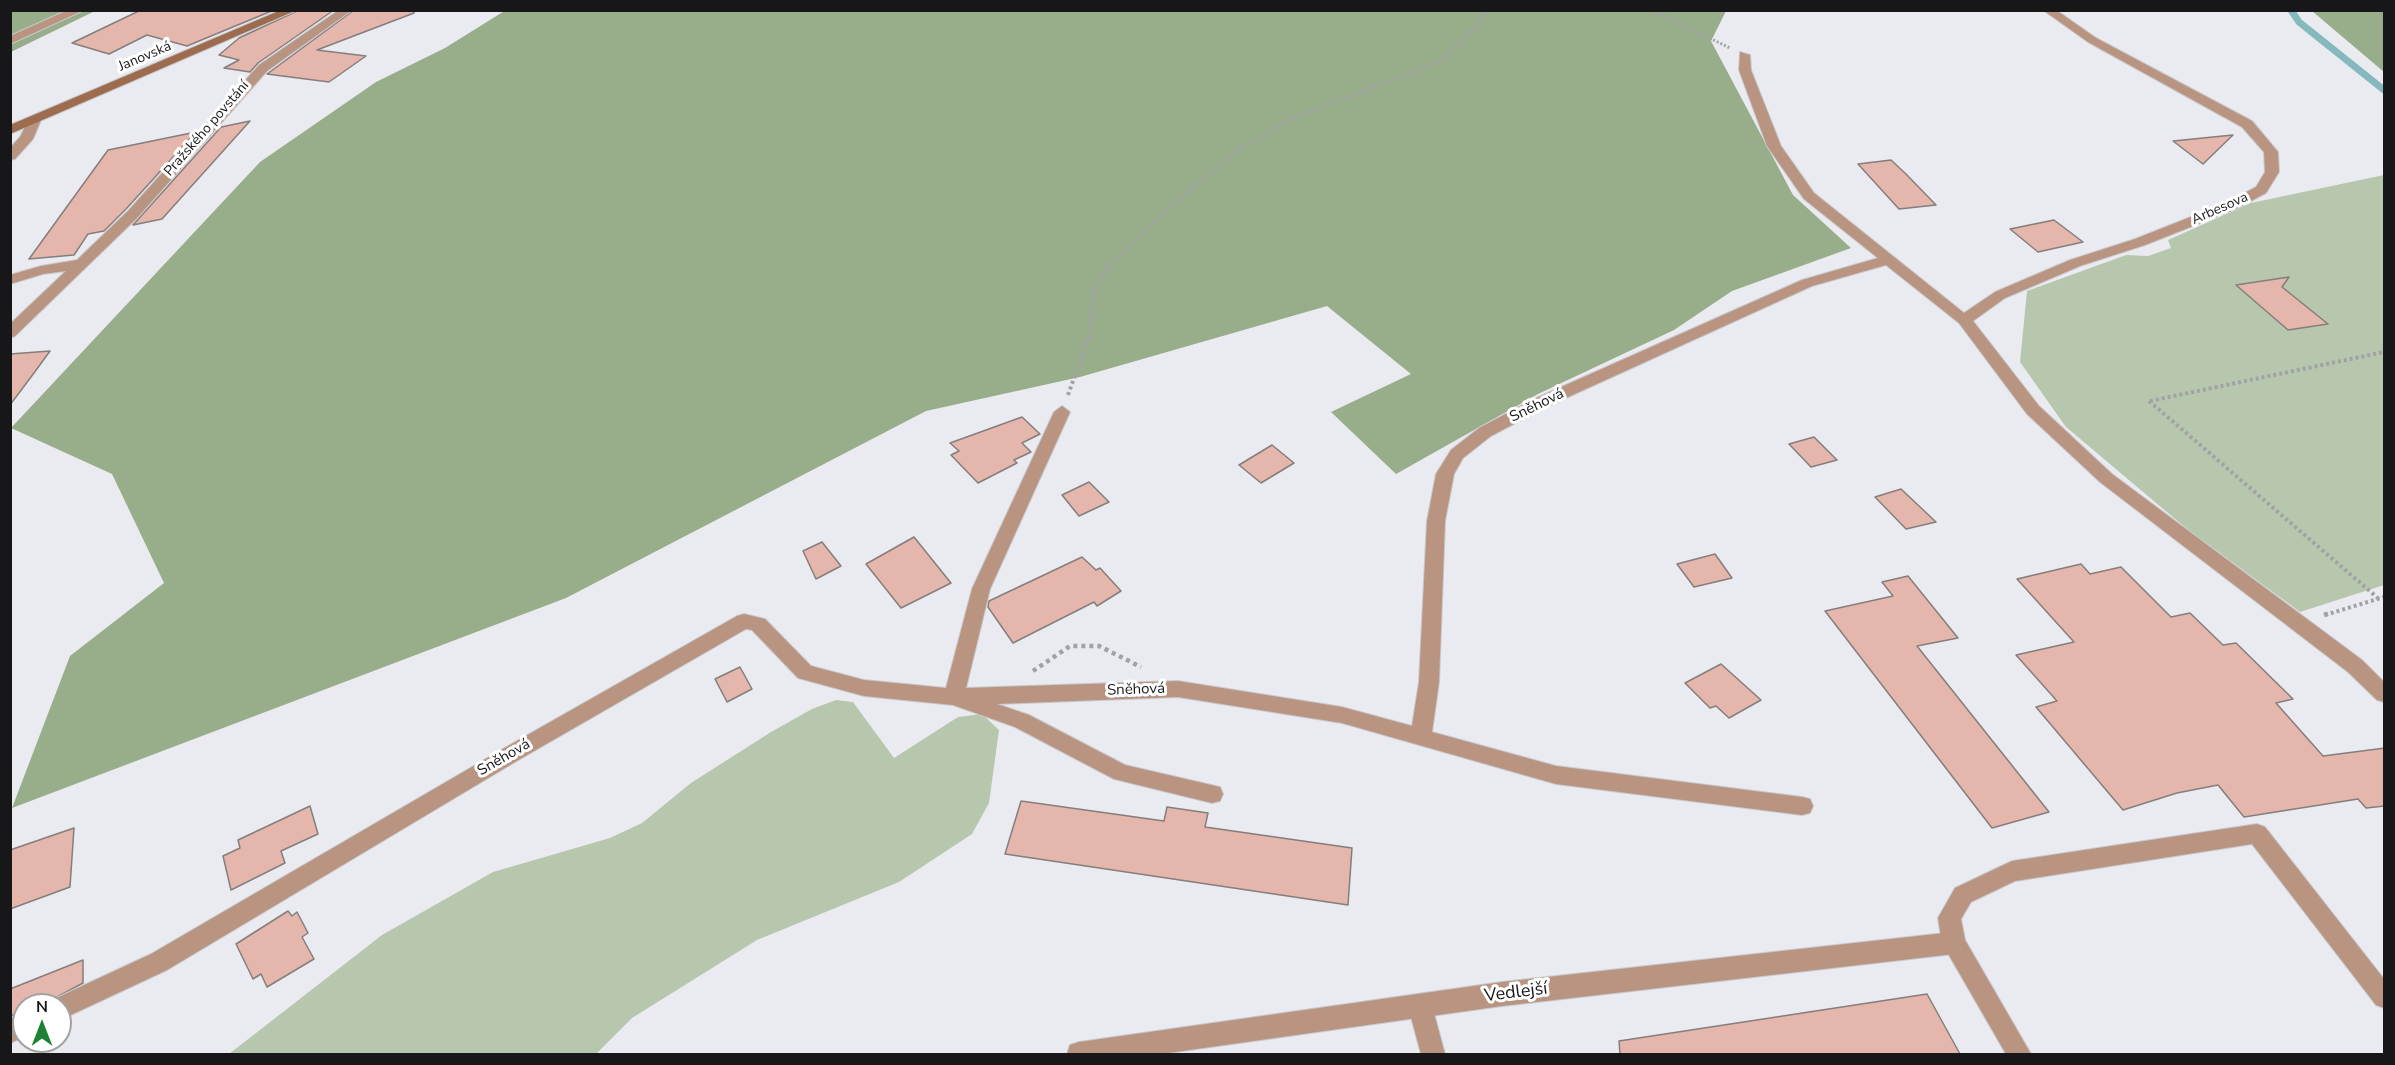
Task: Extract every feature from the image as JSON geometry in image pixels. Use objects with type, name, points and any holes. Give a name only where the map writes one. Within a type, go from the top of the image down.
[{"type":"street","points":[[10,41],[79,10]]},
{"type":"street","name":"Janovská","points":[[10,130],[292,10]]},
{"type":"street","name":"Pražského povstání","points":[[10,333],[133,214],[263,68],[347,10]]},
{"type":"street","name":"Arbesova","points":[[1964,320],[2000,295],[2064,268],[2140,242],[2231,206],[2261,190],[2272,172],[2271,152],[2267,144],[2247,124],[2092,40],[2048,10]]},
{"type":"street","points":[[1744,54],[1745,70],[1774,146],[1809,196],[1964,320],[2033,410],[2098,470],[2295,623],[2355,666],[2385,694]]},
{"type":"street","points":[[10,156],[26,139],[35,120]]},
{"type":"street","name":"Sněhová","points":[[1421,736],[1429,682],[1436,521],[1445,474],[1457,454],[1485,432],[1538,404],[1807,283],[1888,260]]},
{"type":"street","points":[[10,280],[41,270],[81,264]]},
{"type":"street","points":[[954,697],[981,589],[1062,412]]},
{"type":"street","name":"Sněhová","points":[[72,1002],[159,962],[508,756],[744,621],[758,624],[805,672],[864,688],[954,697],[1178,689],[1342,715],[1556,775],[1802,806]]},
{"type":"street","name":"Sněhová","points":[[954,697],[1022,721],[1120,773],[1212,794]]},
{"type":"street","points":[[2019,1054],[1954,943],[1949,918],[1964,896],[2012,871],[2257,834],[2385,997]]},
{"type":"street","name":"Vedlejší","points":[[1079,1054],[1502,994],[1954,943]]},
{"type":"street","points":[[1420,1006],[1433,1054]]},
{"type":"path","points":[[1062,412],[1090,334],[1094,292],[1105,268],[1170,207],[1239,149],[1291,119],[1440,62],[1480,22],[1486,10]]},
{"type":"path","points":[[1652,10],[1744,54]]},
{"type":"path","points":[[2379,599],[2150,402],[2385,352]]},
{"type":"path","points":[[2295,623],[2385,597]]},
{"type":"path","points":[[1021,694],[1023,682],[1038,665],[1070,645],[1100,645],[1178,689]]},
{"type":"green space","points":[[506,10],[1726,11],[1711,41],[1793,195],[1851,248],[1732,291],[1674,330],[1538,394],[1396,474],[1331,412],[1411,374],[1327,306],[1080,377],[926,411],[566,598],[12,808],[70,656],[164,583],[112,474],[11,428],[260,162],[376,82],[445,48]]},
{"type":"green space","points":[[11,11],[95,11],[11,52]]},
{"type":"green space","points":[[2312,11],[2384,11],[2384,72]]},
{"type":"green space","points":[[2384,175],[2384,585],[2300,612],[2187,529],[2066,427],[2020,362],[2027,291],[2126,255],[2148,256],[2171,248],[2168,240],[2251,203]]},
{"type":"green space","points":[[836,700],[853,702],[894,758],[958,717],[982,714],[999,730],[989,803],[972,834],[899,882],[757,940],[632,1018],[596,1054],[229,1054],[382,935],[493,872],[610,838],[642,823],[691,783],[771,732],[812,709]]},
{"type":"building","points":[[141,10],[274,10],[187,46],[147,35],[109,54],[72,43]]},
{"type":"building","points":[[299,10],[334,10],[258,63],[250,72],[224,68],[239,60],[219,55],[239,38]]},
{"type":"building","points":[[354,10],[414,10],[414,13],[317,50],[366,56],[329,82],[267,74]]},
{"type":"building","points":[[250,121],[162,219],[133,225],[221,127]]},
{"type":"building","points":[[196,132],[104,231],[88,234],[74,255],[29,259],[108,150]]},
{"type":"building","points":[[2233,135],[2203,164],[2173,141]]},
{"type":"building","points":[[1891,160],[1936,205],[1899,209],[1858,164]]},
{"type":"building","points":[[2054,220],[2083,242],[2038,252],[2010,229]]},
{"type":"building","points":[[2289,277],[2282,287],[2328,324],[2288,330],[2236,285]]},
{"type":"building","points":[[50,351],[34,373],[10,405],[10,354]]},
{"type":"building","points":[[1022,417],[1040,434],[1022,443],[1031,452],[1014,460],[1017,463],[978,483],[951,455],[959,451],[950,443]]},
{"type":"building","points":[[1814,437],[1837,460],[1811,467],[1789,444]]},
{"type":"building","points":[[1272,445],[1294,463],[1261,483],[1239,465]]},
{"type":"building","points":[[1089,482],[1109,502],[1079,516],[1062,495]]},
{"type":"building","points":[[1901,489],[1936,522],[1906,529],[1875,497]]},
{"type":"building","points":[[914,537],[951,583],[901,608],[866,564]]},
{"type":"building","points":[[822,542],[841,566],[816,579],[803,551]]},
{"type":"building","points":[[1715,554],[1732,578],[1694,587],[1677,564]]},
{"type":"building","points":[[1082,557],[1096,570],[1100,568],[1121,591],[1097,606],[1094,602],[1013,643],[988,607],[989,601]]},
{"type":"building","points":[[2081,564],[2090,574],[2121,567],[2171,617],[2190,613],[2223,645],[2236,643],[2293,699],[2276,703],[2323,756],[2385,748],[2385,806],[2366,808],[2358,799],[2244,817],[2218,785],[2177,793],[2123,810],[2036,707],[2057,701],[2016,655],[2074,642],[2017,579]]},
{"type":"building","points":[[1908,576],[1958,638],[1917,646],[2049,812],[1992,828],[1825,611],[1893,596],[1882,582]]},
{"type":"building","points":[[1721,664],[1761,700],[1729,718],[1716,706],[1710,708],[1685,683]]},
{"type":"building","points":[[740,667],[752,689],[727,702],[715,679]]},
{"type":"building","points":[[1021,801],[1164,821],[1167,807],[1208,813],[1205,827],[1352,848],[1348,905],[1005,854]]},
{"type":"building","points":[[310,806],[318,834],[281,851],[285,863],[231,890],[223,856],[240,848],[238,840]]},
{"type":"building","points":[[74,828],[70,887],[10,909],[10,850]]},
{"type":"building","points":[[288,911],[292,916],[297,912],[308,933],[302,937],[314,959],[267,987],[261,974],[253,979],[236,944]]},
{"type":"building","points":[[83,960],[83,983],[64,993],[12,993],[12,1015],[10,1016],[10,989]]},
{"type":"building","points":[[1927,994],[1960,1054],[1620,1054],[1619,1041]]},
{"type":"waterway","points":[[2291,10],[2299,22],[2384,90]]}]
